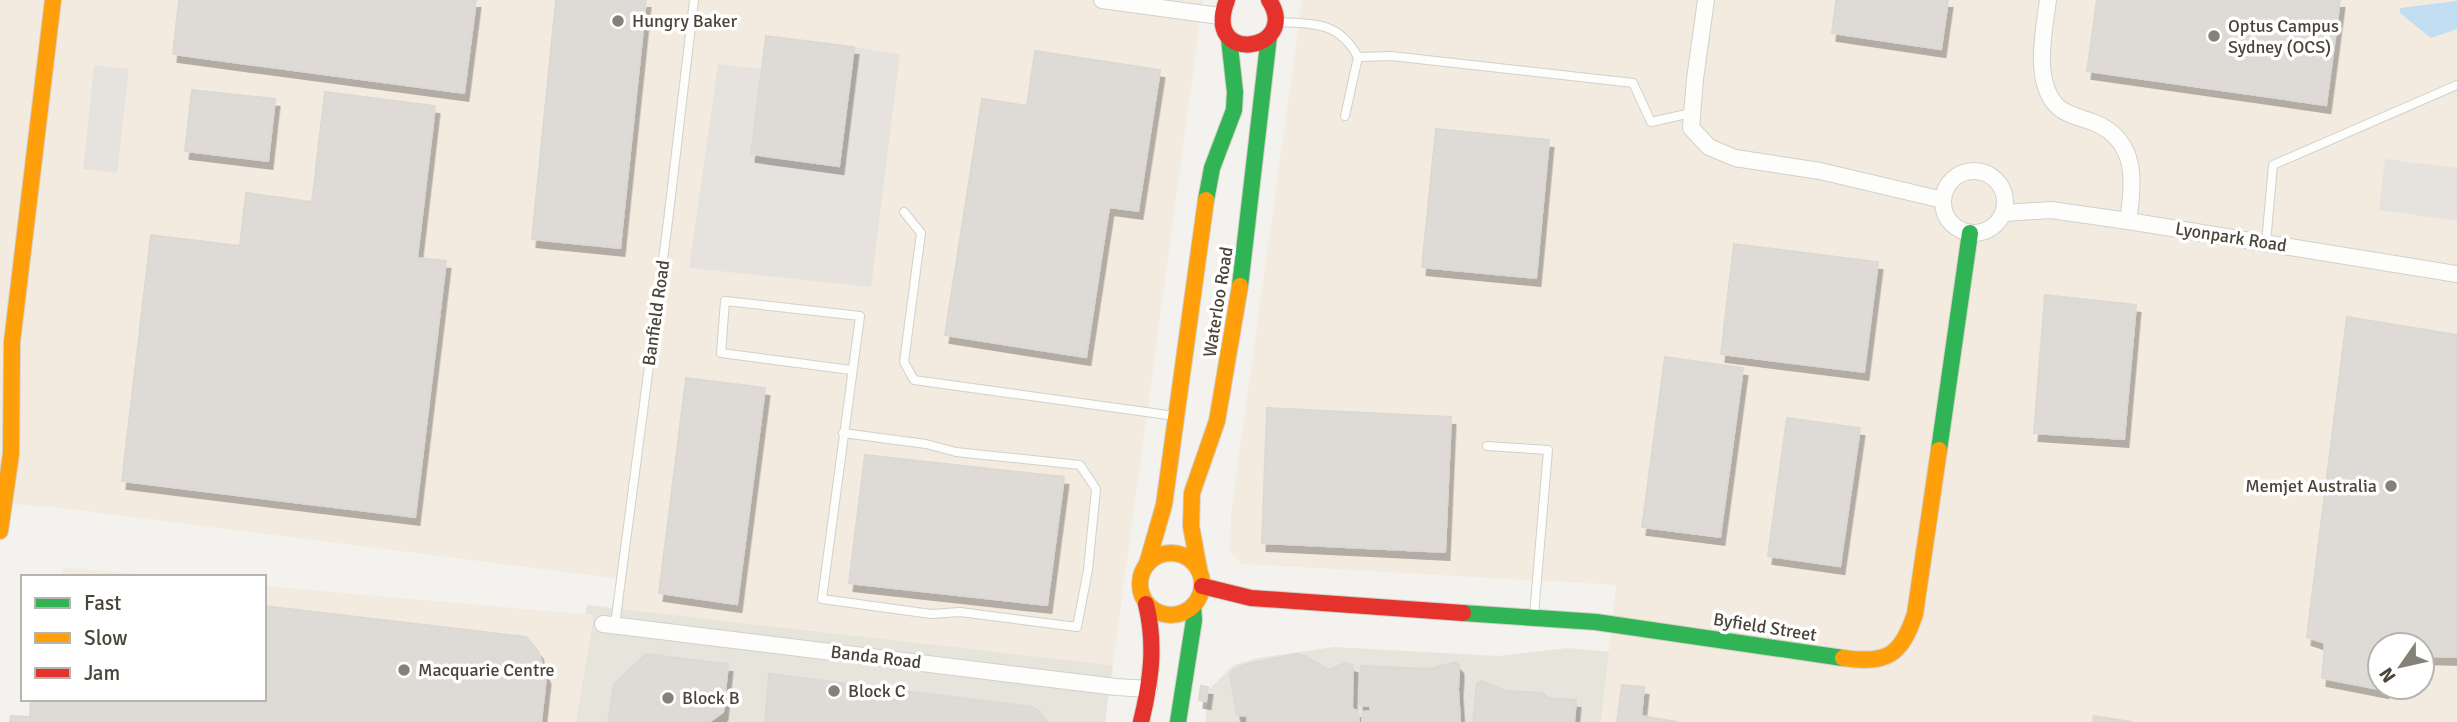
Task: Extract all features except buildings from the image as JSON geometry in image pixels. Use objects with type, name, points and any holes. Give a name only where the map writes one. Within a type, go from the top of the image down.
[{"type":"street","points":[[0,531],[11,454],[12,342],[53,0]]},
{"type":"street","points":[[1102,0],[1220,16],[1227,0]]},
{"type":"street","points":[[1706,0],[1691,128],[1709,147],[1735,158],[1820,171],[1943,200]]},
{"type":"street","points":[[2048,0],[2042,55],[2044,80],[2056,105],[2068,113],[2110,130],[2127,153],[2133,186],[2128,221]]},
{"type":"street","name":"Waterloo Road","points":[[1199,569],[1191,526],[1192,493],[1217,421],[1244,261],[1275,11],[1271,1]]},
{"type":"street","name":"Waterloo Road","points":[[1147,564],[1164,505],[1208,188],[1213,164],[1235,109],[1236,92],[1228,50],[1229,38],[1223,30],[1220,16]]},
{"type":"street","points":[[1229,38],[1246,46],[1261,43],[1273,29]]},
{"type":"street","points":[[1971,171],[1991,176],[1999,183],[2006,203],[2004,214],[1990,230],[1970,233],[1953,225],[1944,209],[1943,200],[1952,181],[1960,174],[1971,171]]},
{"type":"street","name":"Lyonpark Road","points":[[2004,214],[2051,211],[2128,221],[2457,274]]},
{"type":"street","name":"Byfield Street","points":[[1202,586],[1251,598],[1533,618],[1655,630],[1866,661],[1890,656],[1906,642],[1915,614],[1970,233]]},
{"type":"street","points":[[0,387],[12,342]]},
{"type":"street","points":[[1141,722],[1153,668],[1154,645],[1140,580],[1147,564],[1155,557],[1174,552],[1192,561],[1199,569],[1202,586],[1199,597],[1194,606],[1185,612],[1164,615],[1146,604]]},
{"type":"street","points":[[1178,722],[1194,606]]},
{"type":"street","name":"Banda Road","points":[[609,624],[1149,689]]},
{"type":"lane","name":"Banfield Road","points":[[609,624],[670,207],[694,0]]},
{"type":"lane","points":[[1273,29],[1326,27],[1348,39],[1358,57],[1345,116]]},
{"type":"lane","points":[[1358,57],[1391,56],[1633,83],[1650,122],[1692,113]]},
{"type":"lane","points":[[2266,243],[2273,165],[2457,85]]},
{"type":"lane","points":[[904,212],[920,233],[904,362],[914,380],[1176,417]]},
{"type":"lane","points":[[843,433],[926,444],[956,452],[1080,465],[1097,489],[1088,570],[1077,627],[960,612],[931,614],[822,599],[843,433],[851,370],[860,316],[725,301],[721,353],[851,370]]},
{"type":"lane","points":[[1487,446],[1548,450],[1533,618]]},
{"type":"shaded area","points":[[0,0],[1203,0],[1113,665],[587,605],[617,607],[620,579],[60,508],[0,503]]},
{"type":"shaded area","points":[[1302,0],[2457,0],[2457,722],[1601,722],[1616,585],[1241,564],[1230,551],[1231,512]]},
{"type":"shaded area","points":[[854,47],[900,54],[871,287],[689,268],[718,64],[762,69],[752,154],[838,166]]},
{"type":"shaded area","points":[[94,65],[129,69],[117,173],[83,169]]},
{"type":"shaded area","points":[[2385,159],[2457,168],[2457,221],[2379,210]]},
{"type":"shaded area","points":[[63,567],[146,575],[62,575]]},
{"type":"shaded area","name":"Macquarie Centre","points":[[266,586],[594,615],[576,722],[44,722],[266,701]]},
{"type":"shaded area","points":[[587,605],[1113,665],[1105,722],[570,722]]},
{"type":"shaded area","points":[[1334,647],[1498,656],[1568,648],[1610,652],[1601,722],[1205,722],[1209,689],[1234,665],[1258,658]]},
{"type":"water","points":[[2457,1],[2457,29],[2431,38],[2400,13],[2400,8]]},
{"type":"traffic: fast","points":[[1240,286],[1269,36]]},
{"type":"traffic: fast","points":[[1206,200],[1212,168],[1234,110],[1235,92],[1229,38]]},
{"type":"traffic: fast","points":[[1939,450],[1970,233]]},
{"type":"traffic: fast","points":[[1178,722],[1194,620],[1193,606]]},
{"type":"traffic: fast","points":[[1463,613],[1596,622],[1843,658]]},
{"type":"traffic: slow","points":[[0,531],[11,454],[12,342],[53,0]]},
{"type":"traffic: slow","points":[[1147,564],[1164,505],[1206,200]]},
{"type":"traffic: slow","points":[[1199,569],[1191,526],[1192,493],[1217,421],[1240,286]]},
{"type":"traffic: slow","points":[[1843,658],[1871,660],[1890,654],[1898,648],[1910,628],[1915,614],[1939,450]]},
{"type":"traffic: slow","points":[[1171,553],[1183,555],[1193,562],[1200,572],[1202,584],[1200,596],[1193,606],[1183,613],[1171,615],[1159,613],[1149,606],[1142,596],[1140,584],[1142,572],[1149,562],[1159,555],[1171,553]]},
{"type":"traffic: jam","points":[[1227,0],[1223,21],[1227,35],[1238,43],[1251,44],[1263,40],[1273,31],[1276,17],[1269,0]]},
{"type":"traffic: jam","points":[[1202,586],[1251,598],[1463,613]]},
{"type":"traffic: jam","points":[[1141,722],[1151,663],[1151,634],[1146,604]]},
{"type":"place","name":"Hungry Baker","points":[[618,21]]},
{"type":"place","name":"Optus Campus Sydney (OCS)","points":[[2214,36]]},
{"type":"place","name":"Memjet Australia","points":[[2391,486]]},
{"type":"place","name":"Macquarie Centre","points":[[404,670]]},
{"type":"place","name":"Block C","points":[[834,691]]},
{"type":"place","name":"Block B","points":[[668,698]]}]
